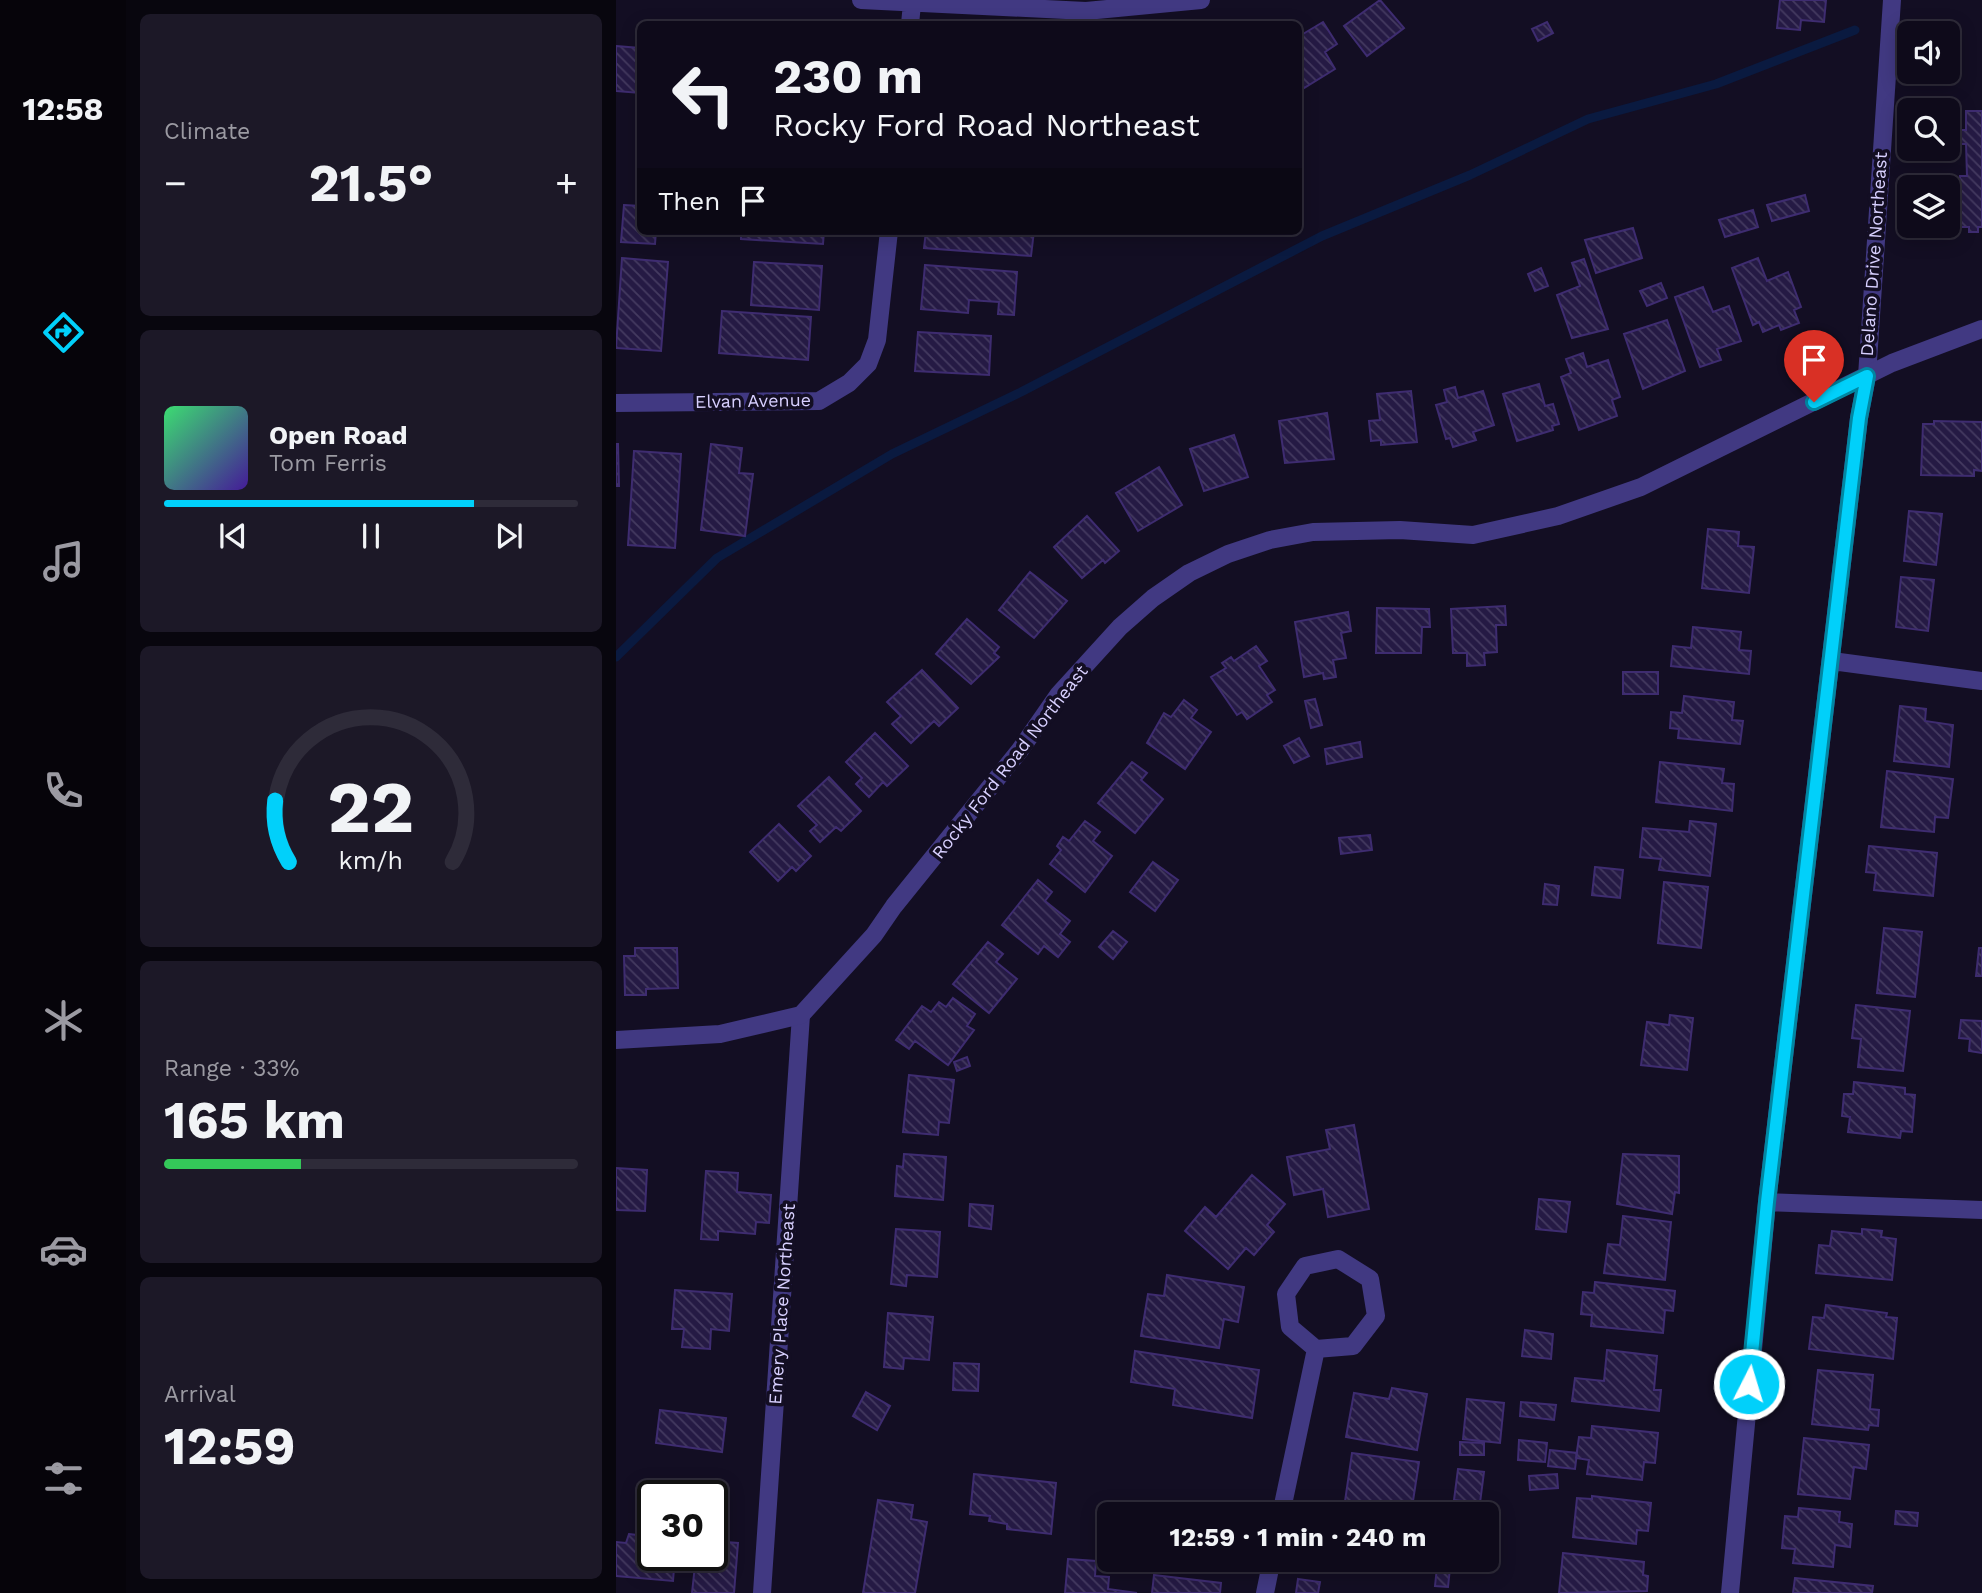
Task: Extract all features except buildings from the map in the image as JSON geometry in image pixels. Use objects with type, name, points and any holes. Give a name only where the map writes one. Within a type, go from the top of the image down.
[{"type":"street","points":[[861,0],[1086,11],[1201,0]]},
{"type":"street","name":"Delano Drive Northeast","points":[[1730,1593],[1767,1202],[1859,418],[1867,376],[1892,0]]},
{"type":"street","points":[[910,21],[912,4]]},
{"type":"street","name":"Elvan Avenue","points":[[616,403],[819,401],[849,383],[868,364],[877,340],[889,235]]},
{"type":"street","name":"Rocky Ford Road Northeast","points":[[801,1015],[874,936],[894,906],[1020,750],[1059,694],[1120,627],[1153,598],[1189,573],[1228,554],[1270,540],[1313,532],[1401,530],[1473,535],[1558,516],[1600,503],[1671,473],[1867,376],[1982,328]]},
{"type":"street","points":[[1832,661],[1982,681]]},
{"type":"street","points":[[616,1040],[720,1034],[801,1015]]},
{"type":"street","name":"Emery Place Northeast","points":[[762,1593],[801,1015]]},
{"type":"street","points":[[1767,1202],[1982,1210]]},
{"type":"street","points":[[1338,1259],[1370,1279],[1376,1316],[1353,1346],[1316,1349],[1290,1327],[1286,1294],[1305,1266],[1338,1259]]},
{"type":"street","points":[[1284,1502],[1316,1349]]},
{"type":"street","points":[[1265,1593],[1269,1572]]},
{"type":"waterway","points":[[616,657],[717,558],[892,454],[1021,392],[1322,236],[1470,175],[1588,119],[1716,84],[1855,30]]},
{"type":"route","points":[[1749,1384],[1770,1176],[1859,418],[1867,376],[1814,402]]}]
